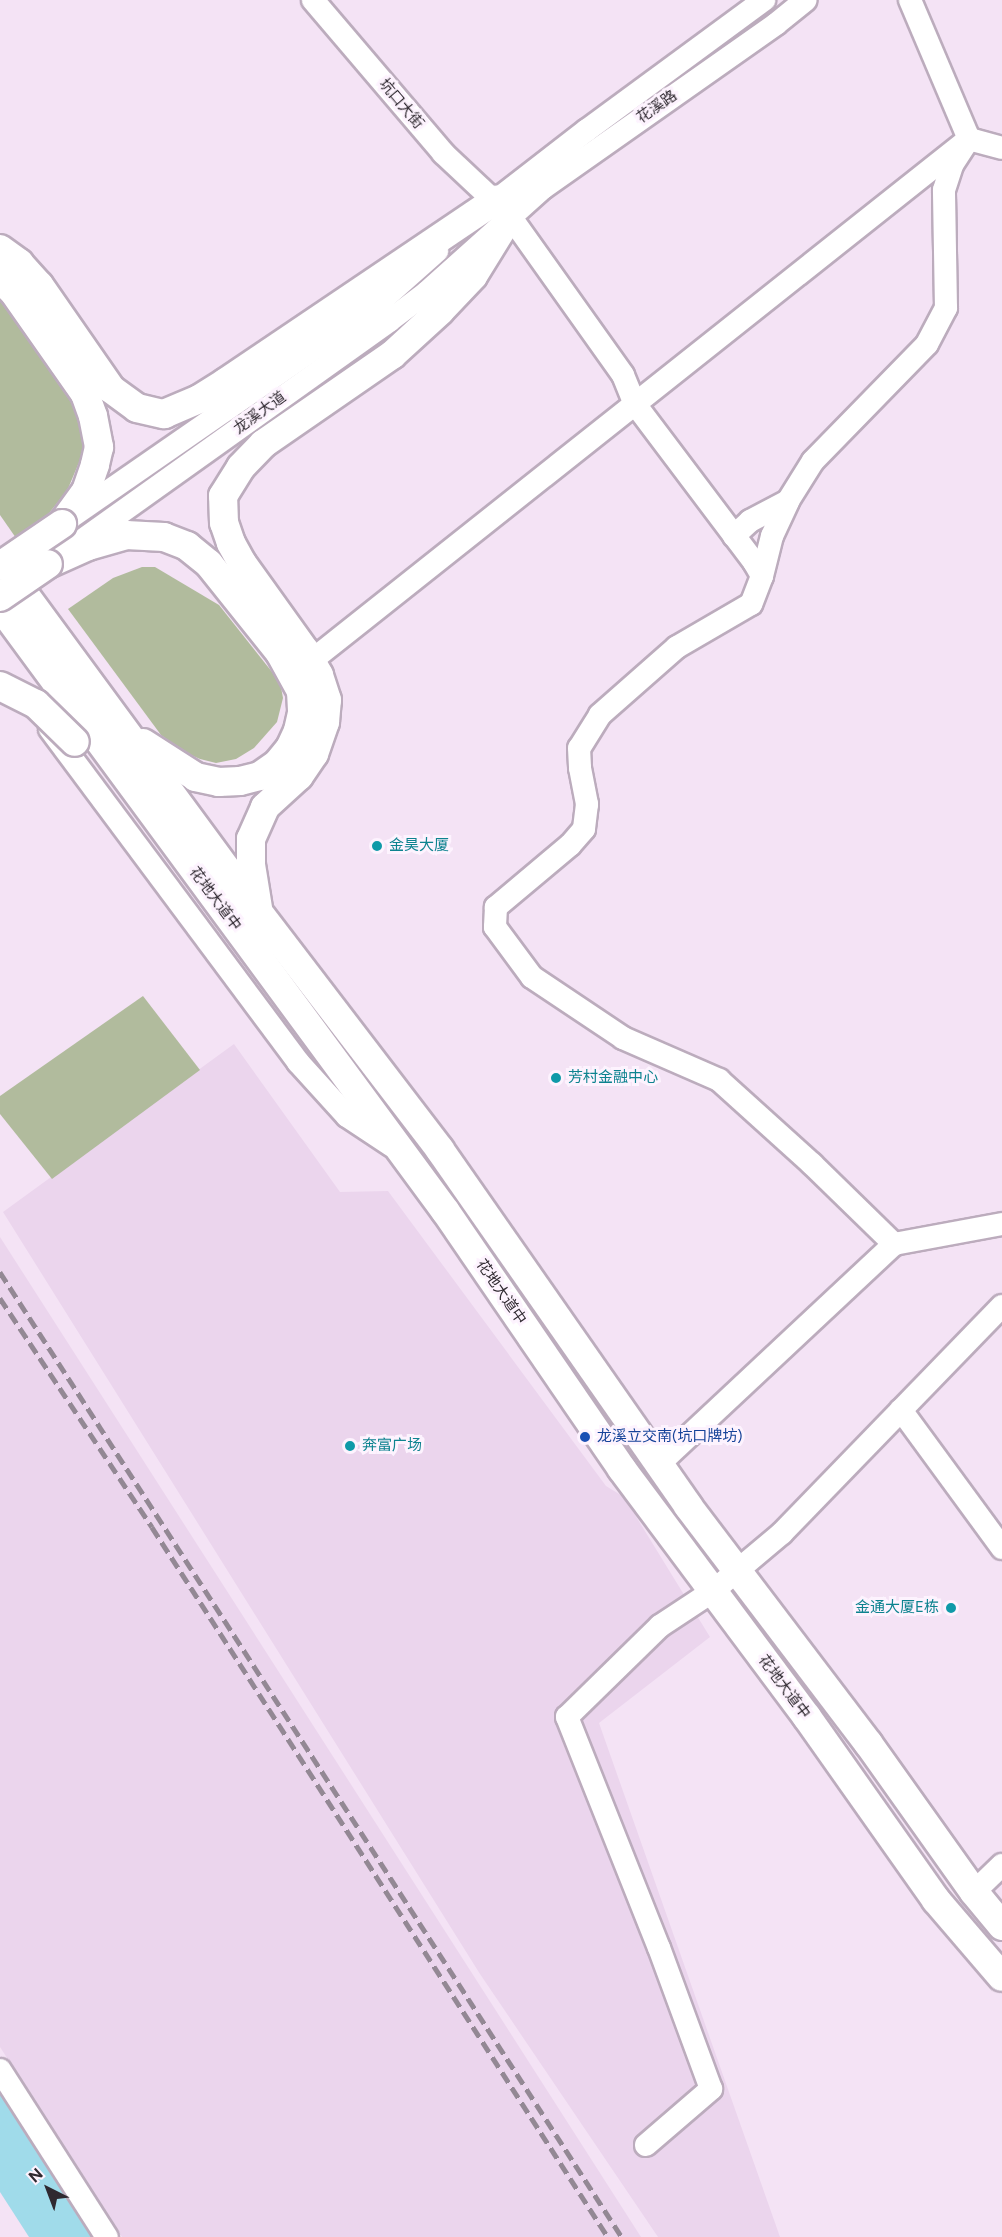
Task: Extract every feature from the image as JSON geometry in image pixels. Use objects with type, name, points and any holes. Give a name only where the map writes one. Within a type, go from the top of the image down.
[{"type":"main road","points":[[0,249],[19,263],[39,285],[111,389],[137,408],[164,414],[199,399],[503,208]]},
{"type":"main road","points":[[259,913],[250,849],[258,818],[265,807],[299,776],[314,754],[325,722],[327,700],[311,661],[231,543],[224,523],[223,496],[241,467],[263,444],[392,355],[440,311],[472,276],[503,208]]},
{"type":"main road","points":[[0,279],[13,291],[85,394],[93,416],[99,447],[86,490],[62,524]]},
{"type":"main road","name":"龙溪大道","points":[[0,566],[62,524]]},
{"type":"main road","points":[[48,564],[88,546],[126,535],[164,537],[195,552],[209,564],[280,653],[301,691],[302,713],[290,748],[277,764],[260,776],[240,781],[219,782],[188,773],[163,758],[124,729]]},
{"type":"main road","name":"花地大道中","points":[[0,561],[259,913],[440,1150],[659,1464],[868,1743],[974,1892],[1002,1926]]},
{"type":"main road","name":"龙溪大道","points":[[0,597],[48,564]]},
{"type":"main road","name":"花地大道中","points":[[0,606],[446,1212],[622,1469],[936,1900],[1002,1977]]},
{"type":"main road","points":[[0,686],[36,704],[75,742],[274,1004],[446,1212]]},
{"type":"street","name":"坑口大街","points":[[313,0],[442,153],[503,208],[623,375],[635,404],[762,576]]},
{"type":"street","name":"花溪路","points":[[503,208],[764,0]]},
{"type":"street","name":"花溪路","points":[[503,208],[543,188],[806,0]]},
{"type":"street","points":[[910,0],[969,139]]},
{"type":"street","points":[[969,139],[1002,148]]},
{"type":"street","points":[[311,661],[969,139]]},
{"type":"street","points":[[894,1244],[812,1164],[719,1080],[623,1038],[532,977],[495,927],[496,907],[570,845],[584,828],[587,804],[580,768],[579,748],[600,715],[677,646],[751,604],[762,576],[772,536],[788,501],[813,461],[927,344],[946,308],[944,190],[952,165],[969,139]]},
{"type":"street","name":"龙溪大道","points":[[62,524],[427,292],[503,208]]},
{"type":"street","name":"龙溪大道","points":[[48,564],[289,379]]},
{"type":"street","points":[[734,536],[750,521],[788,501]]},
{"type":"street","points":[[0,672],[56,738],[298,1062],[347,1116],[392,1146]]},
{"type":"street","points":[[659,1464],[894,1244],[1002,1224]]},
{"type":"street","points":[[646,2145],[711,2089],[659,1948],[567,1717],[660,1626],[713,1591],[782,1533],[1002,1306]]},
{"type":"street","points":[[901,1410],[1002,1548]]},
{"type":"street","points":[[974,1892],[1002,1865]]},
{"type":"street","points":[[0,2070],[107,2237]]},
{"type":"shaded area","points":[[234,1044],[340,1192],[388,1191],[606,1486],[624,1497],[710,1637],[599,1723],[780,2237],[658,2237],[480,1974],[3,1212]]},
{"type":"shaded area","points":[[0,1237],[641,2237],[122,2237],[0,2047]]},
{"type":"green space","points":[[0,292],[75,401],[84,437],[83,453],[67,491],[45,518],[16,538],[0,515]]},
{"type":"green space","points":[[142,567],[155,567],[219,605],[280,682],[283,698],[277,722],[254,748],[236,759],[216,763],[200,759],[182,751],[161,735],[68,609],[113,578]]},
{"type":"green space","points":[[143,996],[200,1070],[52,1179],[0,1114],[0,1096]]},
{"type":"water","points":[[0,2092],[93,2237],[29,2237],[0,2192]]},
{"type":"railway","points":[[0,1272],[622,2237]]},
{"type":"railway","points":[[0,1298],[152,1527],[608,2237]]},
{"type":"place","name":"金昊大厦","points":[[377,846]]},
{"type":"place","name":"芳村金融中心","points":[[556,1078]]},
{"type":"place","name":"龙溪立交南(坑口牌坊)","points":[[585,1437]]},
{"type":"place","name":"奔富广场","points":[[350,1446]]},
{"type":"place","name":"金通大厦E栋","points":[[951,1608]]}]
